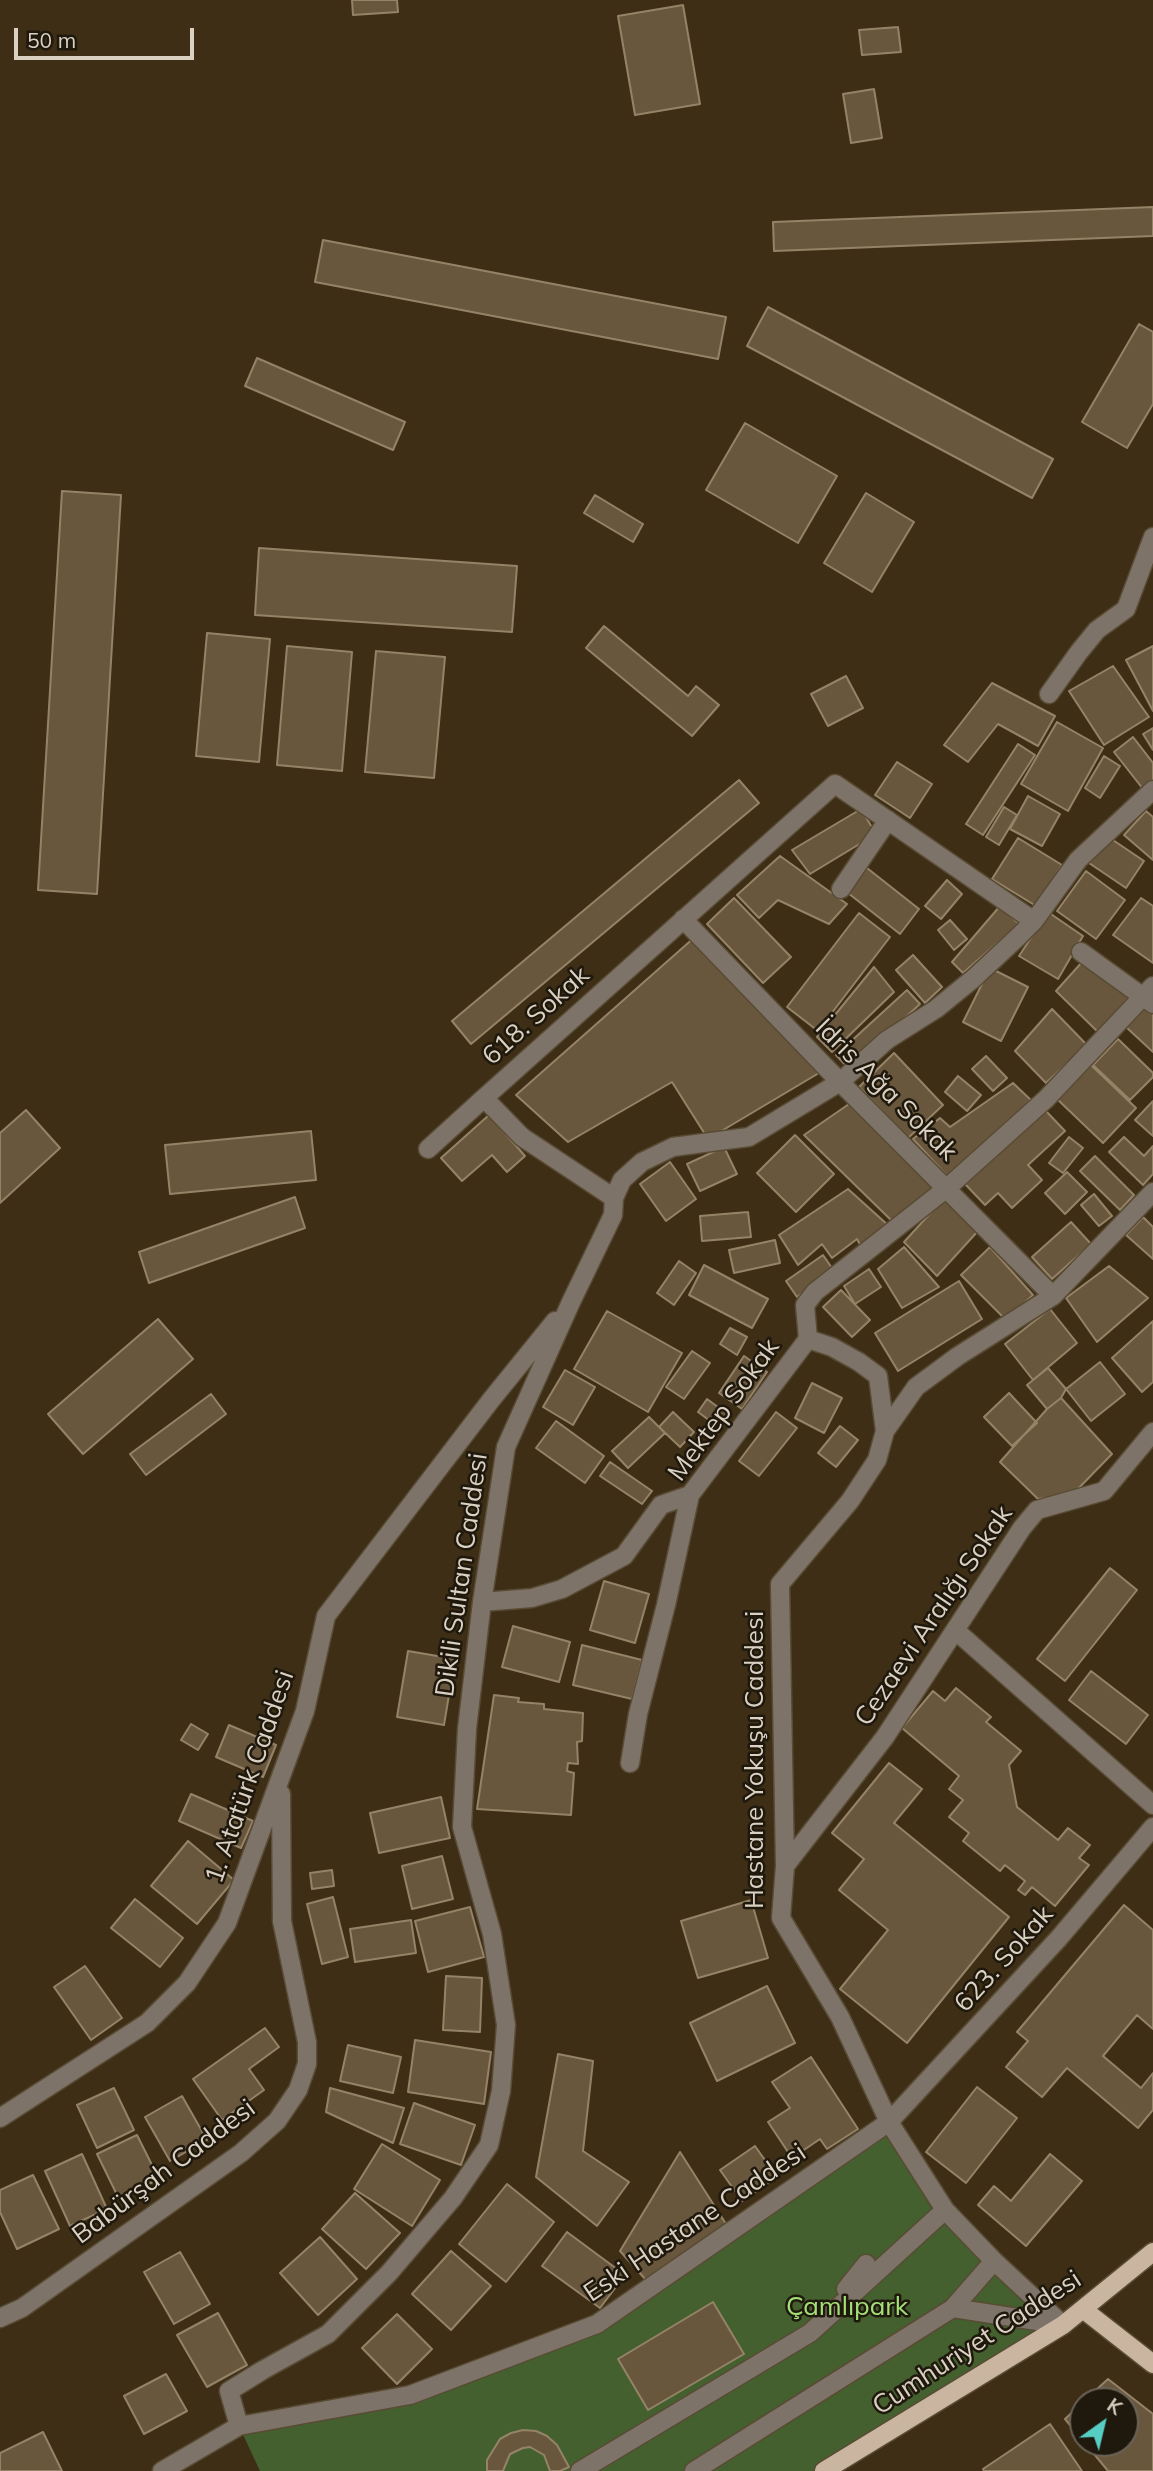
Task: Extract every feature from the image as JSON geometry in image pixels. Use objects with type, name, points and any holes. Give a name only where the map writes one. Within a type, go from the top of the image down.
[{"type":"main road","name":"Cumhuriyet Caddesi","points":[[824,2471],[1063,2325],[1153,2252]]},
{"type":"main road","points":[[1084,2310],[1153,2364]]},
{"type":"street","points":[[1049,694],[1097,630],[1126,609],[1153,537]]},
{"type":"street","name":"618. Sokak","points":[[614,1198],[522,1137],[484,1098],[835,784],[888,820]]},
{"type":"street","name":"Dikili Sultan Caddesi","points":[[239,2426],[229,2392],[262,2370],[328,2334],[389,2273],[437,2217],[489,2145],[501,2091],[506,2025],[492,1934],[462,1827],[467,1729],[482,1602],[506,1447],[612,1215],[614,1198],[622,1180],[642,1161],[673,1147],[749,1137],[840,1082],[887,1040],[936,1009],[974,978],[1034,921],[1078,860],[1153,790]]},
{"type":"street","points":[[841,889],[888,820],[1034,921]]},
{"type":"street","name":"İdris Ağa Sokak","points":[[683,919],[840,1082],[1053,1296]]},
{"type":"street","points":[[1081,952],[1150,995]]},
{"type":"street","name":"Mektep Sokak","points":[[630,1763],[638,1714],[690,1495],[808,1339],[805,1305],[816,1292],[947,1188],[1046,1099],[1150,995]]},
{"type":"street","points":[[428,1149],[484,1098]]},
{"type":"street","points":[[885,1431],[916,1387],[958,1356],[1053,1296],[1153,1192]]},
{"type":"street","name":"1. Atatürk Caddesi","points":[[0,2118],[147,2023],[187,1983],[227,1923],[281,1781],[305,1711],[326,1616],[491,1400],[570,1302]]},
{"type":"street","points":[[808,1339],[832,1347],[877,1376],[885,1431]]},
{"type":"street","name":"Hastane Yokuşu Caddesi","points":[[885,1431],[877,1460],[849,1501],[780,1584],[785,1866],[781,1919],[840,2017],[889,2122],[945,2210],[994,2261],[1063,2325]]},
{"type":"street","name":"Cezaevi Aralığı Sokak","points":[[785,1866],[885,1737],[1022,1528],[1037,1510],[1104,1491],[1153,1432]]},
{"type":"street","points":[[482,1602],[532,1598],[562,1589],[624,1556],[661,1505],[690,1495]]},
{"type":"street","points":[[955,1630],[1153,1805]]},
{"type":"street","name":"Babürşah Caddesi","points":[[0,2318],[22,2308],[241,2153],[277,2121],[298,2090],[307,2064],[307,2042],[282,1921],[281,1781]]},
{"type":"street","name":"623. Sokak","points":[[889,2122],[1059,1938],[1153,1827]]},
{"type":"street","name":"Eski Hastane Caddesi","points":[[239,2426],[410,2395],[597,2324],[889,2122]]},
{"type":"street","points":[[580,2471],[810,2333],[945,2210]]},
{"type":"street","points":[[694,2471],[953,2308],[994,2261]]},
{"type":"street","points":[[810,2333],[866,2264]]},
{"type":"street","points":[[953,2308],[1063,2325]]},
{"type":"street","points":[[162,2471],[239,2426]]},
{"type":"green space","name":"Çamlıpark","points":[[889,2122],[945,2210],[1063,2325],[823,2471],[260,2471],[239,2426],[410,2395],[597,2324]]},
{"type":"building","points":[[352,0],[397,0],[398,12],[353,15]]},
{"type":"building","points":[[683,5],[700,104],[635,115],[618,16]]},
{"type":"building","points":[[898,27],[901,52],[862,55],[859,30]]},
{"type":"building","points":[[874,89],[882,138],[851,143],[843,94]]},
{"type":"building","points":[[1153,207],[1153,236],[774,251],[773,222]]},
{"type":"building","points":[[323,240],[726,317],[718,359],[315,282]]},
{"type":"building","points":[[768,307],[1053,459],[1032,498],[747,346]]},
{"type":"building","points":[[1139,324],[1153,332],[1153,404],[1127,448],[1082,422]]},
{"type":"building","points":[[257,358],[405,422],[393,450],[245,386]]},
{"type":"building","points":[[745,423],[837,476],[798,543],[706,490]]},
{"type":"building","points":[[62,491],[121,495],[97,894],[38,890]]},
{"type":"building","points":[[866,493],[914,522],[872,592],[824,563]]},
{"type":"building","points":[[595,495],[643,524],[633,542],[584,513]]},
{"type":"building","points":[[259,548],[517,566],[512,632],[255,615]]},
{"type":"building","points":[[604,626],[688,696],[696,686],[719,705],[692,736],[586,648]]},
{"type":"building","points":[[207,633],[270,639],[259,762],[196,756]]},
{"type":"building","points":[[287,646],[352,652],[342,771],[277,765]]},
{"type":"building","points":[[1153,646],[1153,711],[1126,660]]},
{"type":"building","points":[[376,651],[445,657],[434,778],[365,772]]},
{"type":"building","points":[[1113,666],[1149,717],[1104,745],[1069,691]]},
{"type":"building","points":[[846,676],[863,708],[828,726],[811,694]]},
{"type":"building","points":[[992,683],[1055,716],[1038,746],[998,724],[968,762],[944,745]]},
{"type":"building","points":[[1057,722],[1103,748],[1068,811],[1021,784]]},
{"type":"building","points":[[1153,728],[1153,750],[1143,734]]},
{"type":"building","points":[[1133,737],[1153,763],[1153,781],[1143,789],[1114,752]]},
{"type":"building","points":[[1018,744],[1035,755],[983,835],[966,824]]},
{"type":"building","points":[[1104,756],[1120,766],[1100,798],[1085,788]]},
{"type":"building","points":[[897,762],[932,784],[910,818],[875,795]]},
{"type":"building","points":[[739,780],[759,803],[471,1044],[452,1021]]},
{"type":"building","points":[[1028,796],[1060,814],[1042,846],[1010,829]]},
{"type":"building","points":[[1004,807],[1017,815],[999,845],[986,837]]},
{"type":"building","points":[[861,809],[876,834],[810,874],[792,850]]},
{"type":"building","points":[[1146,811],[1153,817],[1153,860],[1124,835]]},
{"type":"building","points":[[1107,836],[1144,861],[1126,888],[1089,863]]},
{"type":"building","points":[[1018,838],[1062,865],[1036,906],[992,879]]},
{"type":"building","points":[[780,856],[847,904],[829,924],[778,900],[759,918],[737,895]]},
{"type":"building","points":[[867,868],[919,909],[900,934],[848,893]]},
{"type":"building","points":[[1086,871],[1125,900],[1096,939],[1057,911]]},
{"type":"building","points":[[947,880],[962,894],[941,919],[925,906]]},
{"type":"building","points":[[734,898],[791,957],[763,983],[707,924]]},
{"type":"building","points":[[1141,898],[1153,906],[1153,963],[1113,935]]},
{"type":"building","points":[[1000,906],[1019,924],[963,973],[952,962]]},
{"type":"building","points":[[1048,912],[1083,936],[1058,979],[1019,956]]},
{"type":"building","points":[[859,913],[890,937],[818,1031],[787,1007]]},
{"type":"building","points":[[950,920],[967,939],[954,950],[938,930]]},
{"type":"building","points":[[696,936],[819,1073],[708,1139],[672,1082],[568,1142],[516,1095]]},
{"type":"building","points":[[913,955],[942,987],[925,1003],[896,970]]},
{"type":"building","points":[[1083,961],[1134,997],[1099,1033],[1056,991]]},
{"type":"building","points":[[874,967],[894,992],[832,1052],[817,1037]]},
{"type":"building","points":[[990,968],[1028,987],[1001,1041],[963,1022]]},
{"type":"building","points":[[907,990],[920,1004],[849,1069],[836,1055]]},
{"type":"building","points":[[1147,1006],[1153,1012],[1153,1052],[1126,1027]]},
{"type":"building","points":[[1052,1009],[1087,1045],[1046,1083],[1015,1051]]},
{"type":"building","points":[[1118,1039],[1153,1073],[1153,1077],[1130,1100],[1093,1065]]},
{"type":"building","points":[[894,1053],[943,1105],[908,1138],[859,1087]]},
{"type":"building","points":[[986,1056],[1007,1078],[993,1091],[972,1069]]},
{"type":"building","points":[[1091,1065],[1136,1108],[1103,1143],[1057,1099]]},
{"type":"building","points":[[958,1076],[981,1095],[967,1111],[945,1092]]},
{"type":"building","points":[[1013,1083],[1034,1103],[947,1176],[913,1139],[940,1118],[950,1127]]},
{"type":"building","points":[[1153,1101],[1153,1136],[1135,1120]]},
{"type":"building","points":[[849,1104],[937,1187],[894,1223],[804,1135]]},
{"type":"building","points":[[26,1110],[60,1148],[0,1203],[0,1133]]},
{"type":"building","points":[[1045,1110],[1065,1131],[1028,1165],[1042,1180],[1012,1208],[998,1193],[985,1205],[965,1184]]},
{"type":"building","points":[[489,1115],[525,1156],[507,1172],[492,1155],[462,1181],[441,1158]]},
{"type":"building","points":[[311,1131],[316,1180],[170,1194],[165,1145]]},
{"type":"building","points":[[795,1135],[834,1174],[796,1212],[757,1173]]},
{"type":"building","points":[[1069,1137],[1083,1148],[1063,1173],[1049,1163]]},
{"type":"building","points":[[1124,1137],[1144,1156],[1153,1146],[1153,1174],[1143,1185],[1109,1152]]},
{"type":"building","points":[[724,1147],[737,1174],[700,1191],[687,1164]]},
{"type":"building","points":[[1095,1156],[1134,1195],[1120,1210],[1080,1171]]},
{"type":"building","points":[[670,1162],[696,1199],[666,1221],[640,1184]]},
{"type":"building","points":[[1067,1172],[1087,1192],[1065,1214],[1045,1193]]},
{"type":"building","points":[[848,1189],[889,1226],[863,1250],[857,1239],[832,1258],[822,1244],[798,1265],[779,1235]]},
{"type":"building","points":[[1094,1194],[1112,1216],[1099,1226],[1081,1205]]},
{"type":"building","points":[[946,1196],[978,1231],[937,1276],[904,1242]]},
{"type":"building","points":[[295,1197],[305,1228],[149,1283],[139,1252]]},
{"type":"building","points":[[748,1212],[751,1237],[702,1241],[700,1216]]},
{"type":"building","points":[[1143,1217],[1153,1227],[1153,1259],[1126,1235]]},
{"type":"building","points":[[1071,1222],[1091,1244],[1052,1279],[1032,1257]]},
{"type":"building","points":[[775,1240],[780,1263],[734,1273],[729,1250]]},
{"type":"building","points":[[904,1247],[939,1287],[902,1308],[878,1269]]},
{"type":"building","points":[[990,1247],[1033,1295],[1006,1320],[961,1275]]},
{"type":"building","points":[[823,1255],[834,1271],[797,1297],[786,1281]]},
{"type":"building","points":[[679,1261],[696,1273],[674,1305],[657,1293]]},
{"type":"building","points":[[704,1265],[768,1299],[752,1328],[689,1295]]},
{"type":"building","points":[[1109,1266],[1148,1298],[1097,1342],[1066,1298]]},
{"type":"building","points":[[869,1269],[881,1287],[855,1304],[844,1286]]},
{"type":"building","points":[[959,1281],[982,1319],[898,1371],[875,1333]]},
{"type":"building","points":[[841,1290],[870,1320],[852,1337],[823,1307]]},
{"type":"building","points":[[1050,1309],[1077,1343],[1033,1380],[1005,1344]]},
{"type":"building","points":[[607,1311],[682,1353],[648,1412],[574,1369]]},
{"type":"building","points":[[158,1319],[193,1359],[83,1454],[48,1414]]},
{"type":"building","points":[[1153,1321],[1153,1382],[1142,1392],[1112,1358]]},
{"type":"building","points":[[730,1328],[747,1337],[737,1355],[720,1344]]},
{"type":"building","points":[[692,1351],[710,1363],[684,1399],[666,1387]]},
{"type":"building","points":[[744,1356],[767,1372],[742,1409],[719,1393]]},
{"type":"building","points":[[1100,1362],[1125,1394],[1091,1421],[1066,1389]]},
{"type":"building","points":[[1048,1368],[1066,1389],[1061,1398],[1047,1409],[1027,1385]]},
{"type":"building","points":[[565,1370],[595,1387],[573,1425],[543,1407]]},
{"type":"building","points":[[812,1383],[842,1398],[824,1433],[795,1418]]},
{"type":"building","points":[[1009,1393],[1037,1423],[1012,1446],[984,1417]]},
{"type":"building","points":[[211,1394],[226,1414],[146,1475],[130,1454]]},
{"type":"building","points":[[1061,1398],[1112,1454],[1072,1495],[1038,1499],[1000,1462],[1047,1409]]},
{"type":"building","points":[[707,1399],[730,1416],[721,1429],[698,1412]]},
{"type":"building","points":[[673,1412],[694,1432],[680,1447],[659,1427]]},
{"type":"building","points":[[776,1412],[797,1428],[759,1476],[739,1461]]},
{"type":"building","points":[[649,1417],[665,1433],[628,1468],[612,1451]]},
{"type":"building","points":[[556,1421],[604,1456],[585,1483],[536,1448]]},
{"type":"building","points":[[840,1426],[858,1440],[836,1467],[818,1453]]},
{"type":"building","points":[[610,1462],[652,1491],[642,1504],[600,1476]]},
{"type":"building","points":[[1110,1568],[1137,1590],[1065,1681],[1037,1659]]},
{"type":"building","points":[[604,1581],[649,1594],[635,1643],[590,1630]]},
{"type":"building","points":[[513,1626],[570,1642],[559,1682],[502,1667]]},
{"type":"building","points":[[582,1645],[642,1660],[632,1699],[573,1685]]},
{"type":"building","points":[[408,1651],[455,1659],[444,1725],[397,1717]]},
{"type":"building","points":[[1091,1671],[1148,1715],[1126,1744],[1069,1700]]},
{"type":"building","points":[[956,1688],[991,1717],[986,1722],[1021,1751],[1009,1765],[1017,1807],[1058,1840],[1068,1828],[1090,1845],[1079,1858],[1089,1865],[1055,1906],[1032,1887],[1025,1895],[1018,1890],[1025,1881],[1005,1865],[1000,1871],[963,1841],[969,1833],[949,1817],[963,1800],[949,1789],[959,1776],[902,1728],[933,1691],[945,1701]]},
{"type":"building","points":[[494,1695],[519,1698],[518,1702],[544,1704],[544,1709],[583,1713],[582,1741],[577,1742],[578,1764],[568,1763],[567,1771],[574,1773],[571,1815],[477,1809]]},
{"type":"building","points":[[191,1724],[208,1734],[198,1750],[181,1740]]},
{"type":"building","points":[[229,1725],[276,1745],[263,1777],[216,1757]]},
{"type":"building","points":[[889,1763],[922,1789],[894,1823],[1009,1917],[907,2043],[840,1989],[888,1930],[839,1890],[864,1859],[832,1833]]},
{"type":"building","points":[[191,1794],[253,1821],[241,1848],[179,1821]]},
{"type":"building","points":[[441,1797],[450,1838],[379,1853],[370,1813]]},
{"type":"building","points":[[188,1841],[234,1880],[197,1924],[151,1886]]},
{"type":"building","points":[[442,1856],[453,1899],[412,1909],[402,1866]]},
{"type":"building","points":[[332,1870],[334,1886],[312,1889],[310,1873]]},
{"type":"building","points":[[333,1897],[348,1957],[322,1964],[307,1904]]},
{"type":"building","points":[[135,1899],[183,1938],[160,1967],[111,1928]]},
{"type":"building","points":[[751,1900],[768,1958],[698,1978],[681,1921]]},
{"type":"building","points":[[1124,1905],[1153,1930],[1153,2029],[1137,2015],[1103,2056],[1141,2088],[1153,2073],[1153,2110],[1138,2128],[1067,2068],[1042,2097],[1006,2067],[1028,2041],[1017,2032]]},
{"type":"building","points":[[470,1907],[484,1957],[428,1972],[415,1921]]},
{"type":"building","points":[[411,1920],[416,1953],[355,1962],[350,1929]]},
{"type":"building","points":[[85,1966],[122,2018],[91,2040],[54,1987]]},
{"type":"building","points":[[446,1976],[482,1978],[480,2032],[443,2030]]},
{"type":"building","points":[[767,1986],[795,2043],[717,2081],[690,2023]]},
{"type":"building","points":[[265,2028],[279,2047],[249,2069],[264,2090],[222,2120],[193,2079]]},
{"type":"building","points":[[415,2040],[491,2052],[484,2104],[408,2092]]},
{"type":"building","points":[[348,2045],[401,2057],[393,2093],[340,2081]]},
{"type":"building","points":[[558,2054],[593,2061],[583,2151],[629,2182],[597,2226],[536,2177]]},
{"type":"building","points":[[811,2057],[858,2129],[827,2149],[820,2139],[792,2158],[768,2122],[790,2108],[772,2082]]},
{"type":"building","points":[[977,2087],[1017,2118],[966,2183],[926,2152]]},
{"type":"building","points":[[114,2088],[134,2130],[97,2148],[77,2105]]},
{"type":"building","points":[[330,2088],[404,2108],[393,2143],[326,2112]]},
{"type":"building","points":[[182,2096],[207,2140],[170,2161],[145,2117]]},
{"type":"building","points":[[414,2103],[475,2125],[461,2165],[400,2144]]},
{"type":"building","points":[[137,2135],[159,2179],[119,2199],[97,2154]]},
{"type":"building","points":[[382,2144],[440,2180],[412,2226],[354,2189]]},
{"type":"building","points":[[755,2146],[777,2177],[742,2201],[720,2170]]},
{"type":"building","points":[[680,2152],[726,2224],[646,2280],[620,2251]]},
{"type":"building","points":[[82,2154],[107,2209],[70,2226],[45,2171]]},
{"type":"building","points":[[1050,2154],[1082,2181],[1026,2246],[978,2205],[994,2186],[1011,2201]]},
{"type":"building","points":[[33,2175],[59,2229],[17,2249],[0,2212],[0,2190]]},
{"type":"building","points":[[507,2184],[554,2222],[506,2282],[459,2244]]},
{"type":"building","points":[[355,2193],[400,2233],[366,2269],[322,2229]]},
{"type":"building","points":[[567,2232],[625,2275],[600,2308],[542,2266]]},
{"type":"building","points":[[320,2237],[357,2279],[318,2315],[280,2273]]},
{"type":"building","points":[[451,2251],[491,2286],[451,2330],[412,2294]]},
{"type":"building","points":[[180,2252],[210,2304],[174,2324],[144,2272]]},
{"type":"building","points":[[713,2302],[744,2354],[648,2410],[618,2359]]},
{"type":"building","points":[[218,2313],[247,2365],[207,2387],[177,2335]]},
{"type":"building","points":[[397,2314],[432,2349],[397,2384],[362,2348]]},
{"type":"building","points":[[166,2374],[187,2411],[144,2434],[124,2396]]},
{"type":"building","points":[[1108,2379],[1118,2387],[1099,2387]]},
{"type":"building","points":[[1139,2403],[1153,2414],[1153,2471],[1108,2471],[1096,2457],[1139,2457]]},
{"type":"building","points":[[1050,2424],[1069,2452],[1069,2457],[1072,2457],[1082,2471],[984,2471],[983,2469]]},
{"type":"building","points":[[523,2430],[536,2431],[547,2436],[557,2445],[569,2467],[550,2471],[544,2455],[530,2447],[510,2454],[503,2471],[487,2471],[487,2460],[500,2439]]},
{"type":"building","points":[[43,2432],[62,2471],[0,2471],[0,2453]]}]
